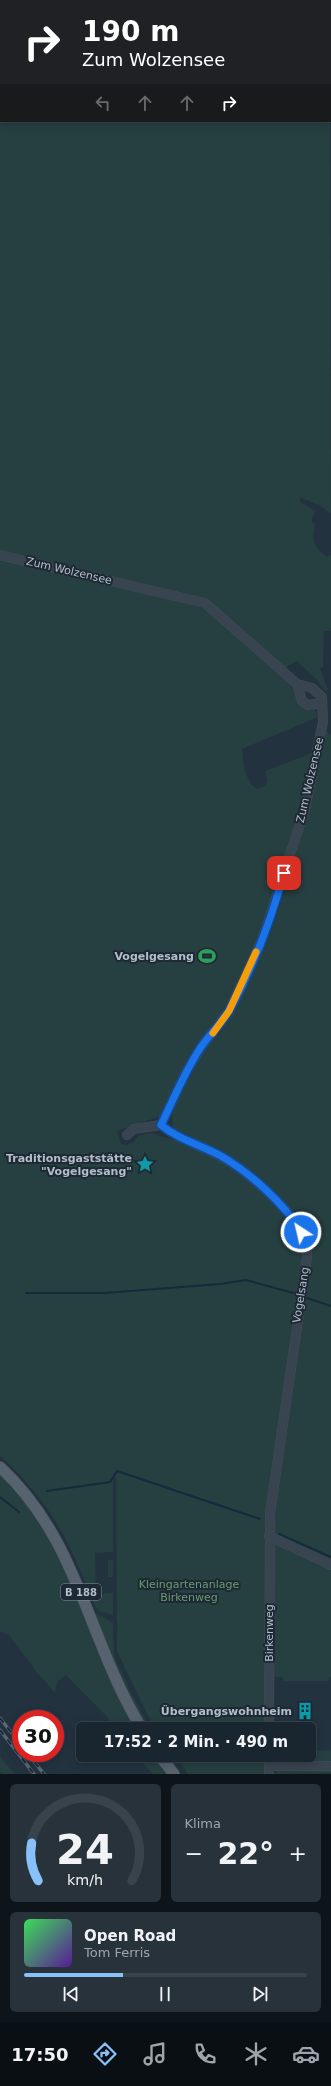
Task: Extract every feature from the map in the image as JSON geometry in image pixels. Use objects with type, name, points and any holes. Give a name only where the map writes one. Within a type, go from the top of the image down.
[{"type":"main road","name":"B 188","points":[[0,1467],[28,1497],[58,1542],[76,1580],[116,1680],[138,1722]]},
{"type":"main road","points":[[165,1762],[174,1774]]},
{"type":"street","name":"Zum Wolzensee","points":[[0,555],[205,603],[297,684],[312,688],[322,696],[323,722],[305,809],[262,940],[229,1011],[202,1046],[185,1074],[161,1125]]},
{"type":"street","name":"Zum Wolzensee","points":[[297,684],[302,701],[308,705],[322,703]]},
{"type":"street","points":[[127,1135],[134,1129],[161,1125]]},
{"type":"street","name":"Vogelsang","points":[[161,1125],[172,1134],[220,1156],[247,1173],[297,1224],[306,1240],[306,1265],[270,1514],[269,1536]]},
{"type":"street","points":[[269,1536],[331,1565]]},
{"type":"street","name":"Birkenweg","points":[[269,1536],[269,1722]]},
{"type":"street","points":[[269,1770],[331,1766]]},
{"type":"green space","points":[[0,122],[330,122],[331,514],[322,507],[300,497],[300,502],[316,511],[311,520],[315,525],[314,540],[316,547],[327,557],[331,554],[331,631],[324,631],[323,667],[320,668],[328,690],[325,691],[317,680],[297,661],[285,668],[205,601],[0,553]]},
{"type":"green space","name":"Kleingartenanlage Birkenweg","points":[[0,557],[203,605],[289,682],[302,707],[307,710],[315,709],[318,717],[242,749],[247,777],[257,789],[265,786],[267,780],[265,771],[312,753],[301,807],[283,866],[274,865],[272,870],[279,876],[259,939],[239,985],[220,1018],[192,1054],[163,1113],[158,1117],[117,1131],[121,1143],[125,1145],[134,1142],[138,1136],[150,1133],[178,1141],[226,1163],[243,1175],[284,1213],[304,1241],[305,1250],[267,1513],[266,1722],[152,1722],[117,1651],[116,1477],[113,1477],[113,1552],[95,1553],[96,1594],[113,1593],[113,1615],[99,1611],[95,1606],[77,1562],[46,1507],[18,1473],[0,1456]]},
{"type":"green space","points":[[326,730],[331,736],[331,1677],[329,1677],[329,1681],[283,1681],[283,1677],[272,1677],[273,1515],[310,1250],[289,1211],[248,1169],[221,1152],[174,1130],[172,1116],[177,1099],[186,1080],[245,990],[265,947],[282,900],[303,830]]},
{"type":"green space","points":[[0,1475],[25,1502],[45,1532],[62,1563],[105,1664],[133,1722],[110,1722],[66,1675],[57,1682],[55,1693],[35,1670],[9,1635],[0,1632]]},
{"type":"green space","points":[[108,1560],[113,1560],[113,1577],[108,1577]]},
{"type":"green space","points":[[92,1611],[113,1623],[114,1655],[131,1693],[147,1722],[142,1722],[136,1712]]},
{"type":"green space","points":[[331,1750],[331,1763],[314,1763],[316,1762],[316,1751]]},
{"type":"green space","points":[[0,1756],[15,1774],[2,1774],[0,1772]]},
{"type":"green space","points":[[142,1762],[159,1762],[168,1774],[153,1774]]},
{"type":"green space","points":[[179,1762],[266,1762],[266,1774],[188,1774]]},
{"type":"green space","points":[[281,1769],[331,1770],[331,1773],[274,1774]]},
{"type":"waterway","points":[[26,1293],[105,1293],[220,1284],[246,1280],[293,1293]]},
{"type":"waterway","points":[[304,1297],[331,1306]]},
{"type":"waterway","points":[[47,1491],[110,1482],[117,1471],[260,1519]]},
{"type":"waterway","points":[[0,1497],[19,1512]]},
{"type":"waterway","points":[[279,1534],[331,1557]]},
{"type":"railway","points":[[0,1718],[12,1733]]},
{"type":"railway","points":[[0,1730],[34,1774]]},
{"type":"railway","points":[[34,1762],[44,1774]]},
{"type":"slow traffic","points":[[213,1033],[229,1011],[256,952]]},
{"type":"place","name":"Vogelgesang","points":[[207,956]]},
{"type":"place","name":"Traditionsgaststätte \"Vogelgesang\"","points":[[145,1164]]},
{"type":"place","name":"Übergangswohnheim","points":[[305,1711]]},
{"type":"route","points":[[284,873],[262,940],[241,987],[229,1011],[202,1046],[185,1074],[161,1125],[172,1134],[220,1156],[247,1173],[297,1224],[301,1232]]}]
